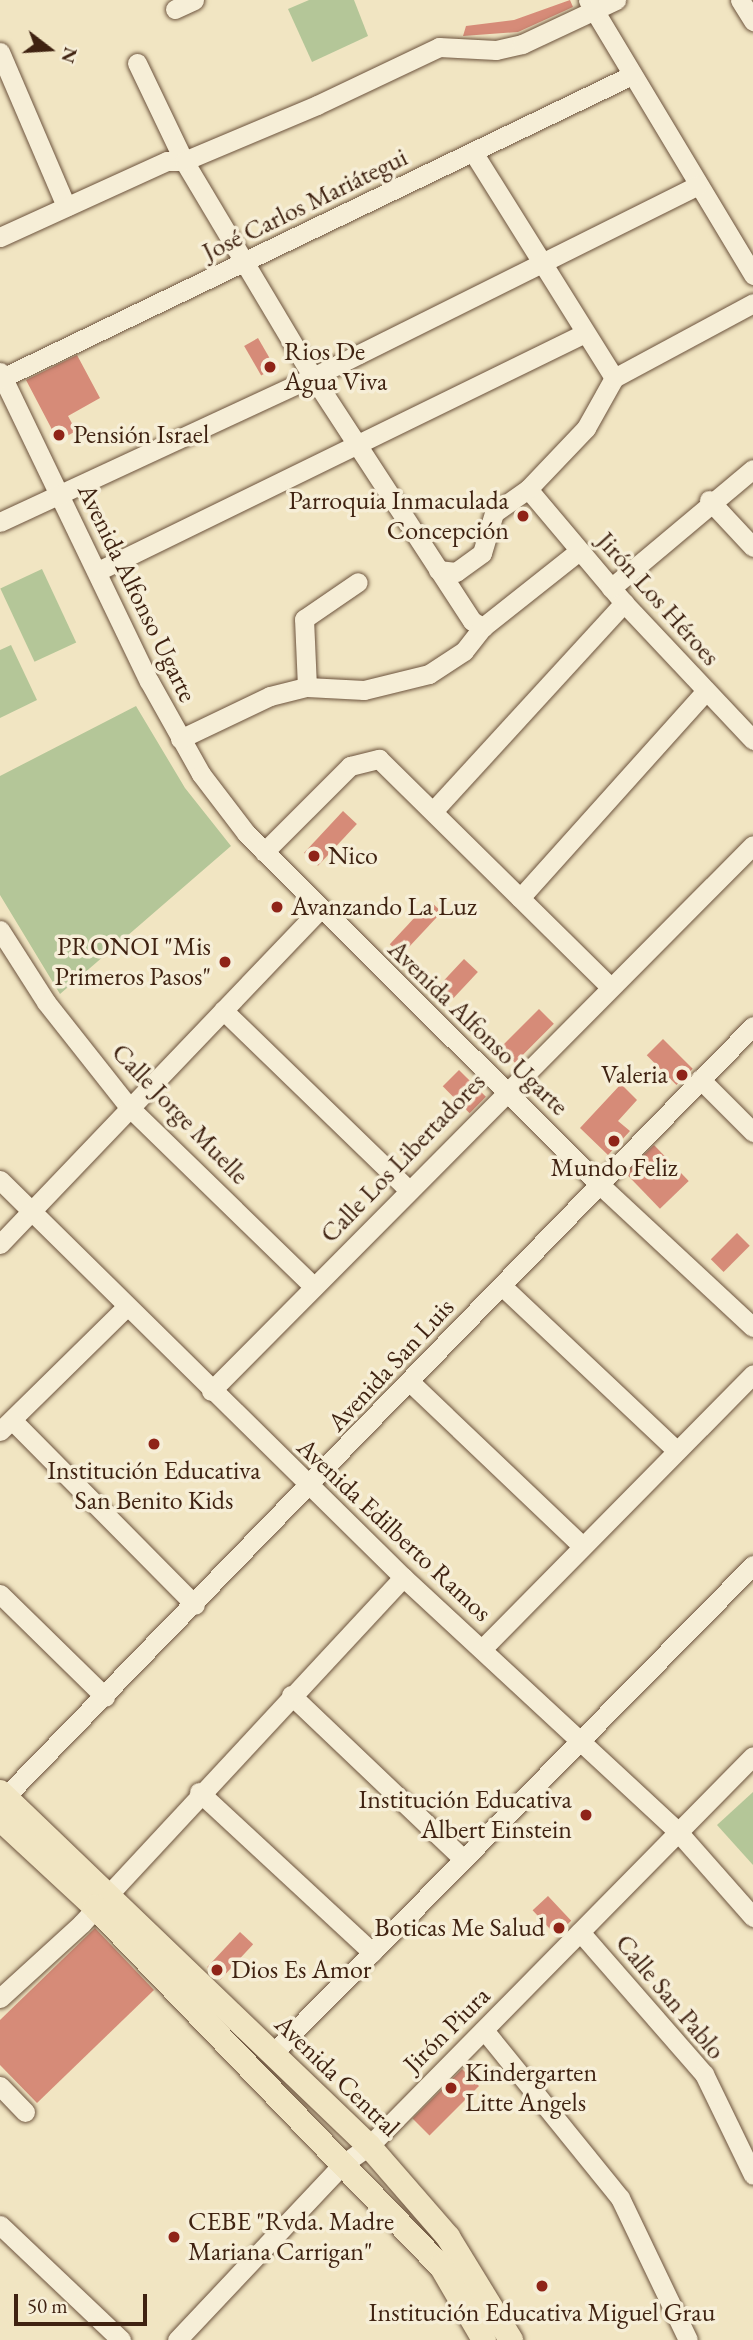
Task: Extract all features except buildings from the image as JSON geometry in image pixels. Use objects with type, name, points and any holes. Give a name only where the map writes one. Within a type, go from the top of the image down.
[{"type":"main road","name":"Avenida Central","points":[[2,1803],[99,1899],[343,2164],[441,2266],[484,2340]]},
{"type":"main road","name":"Avenida Central","points":[[99,1899],[272,2054],[369,2146],[448,2237],[511,2340]]},
{"type":"street","points":[[175,9],[194,0]]},
{"type":"street","points":[[0,237],[167,161],[184,160],[439,47],[496,50],[522,44],[591,4],[616,0]]},
{"type":"street","points":[[591,4],[753,275]]},
{"type":"street","points":[[0,52],[66,206]]},
{"type":"street","points":[[137,63],[184,160],[313,377],[471,621],[483,627]]},
{"type":"street","name":"José Carlos Mariátegui","points":[[1,376],[246,265],[632,75]]},
{"type":"street","points":[[473,152],[583,334],[614,378]]},
{"type":"street","points":[[0,522],[61,497],[313,377],[698,185]]},
{"type":"street","points":[[438,570],[456,572],[482,553],[494,513],[528,489],[606,402],[614,378],[753,303]]},
{"type":"street","points":[[100,570],[583,334]]},
{"type":"street","name":"Avenida Alfonso Ugarte","points":[[1,376],[100,570],[180,738],[264,852],[599,1184],[753,1327]]},
{"type":"street","points":[[435,809],[617,596],[709,500],[753,469]]},
{"type":"street","name":"Jirón Los Héroes","points":[[528,489],[617,596],[753,740]]},
{"type":"street","points":[[709,500],[753,547]]},
{"type":"street","points":[[180,738],[270,696],[307,687],[364,690],[429,674],[464,650],[483,627],[579,551]]},
{"type":"street","points":[[307,687],[304,619],[358,582]]},
{"type":"street","points":[[520,898],[706,691]]},
{"type":"street","points":[[264,852],[339,775],[369,758],[394,768],[608,986]]},
{"type":"street","name":"Calle Los Libertadores","points":[[211,1391],[608,986],[753,845]]},
{"type":"street","points":[[0,1244],[320,909]]},
{"type":"street","name":"Calle Jorge Muelle","points":[[0,930],[46,1002],[129,1107],[314,1287]]},
{"type":"street","points":[[223,1010],[409,1190]]},
{"type":"street","name":"Avenida San Luis","points":[[2,1803],[311,1488],[753,1026]]},
{"type":"street","points":[[700,1079],[753,1132]]},
{"type":"street","name":"Avenida Edilberto Ramos","points":[[0,1180],[211,1391],[403,1577],[679,1833],[753,1917]]},
{"type":"street","points":[[502,1286],[674,1448]]},
{"type":"street","points":[[127,1306],[6,1425],[195,1605]]},
{"type":"street","points":[[482,1649],[674,1448],[753,1374]]},
{"type":"street","points":[[410,1382],[581,1545]]},
{"type":"street","points":[[272,2054],[753,1565]]},
{"type":"street","points":[[0,1998],[99,1899],[403,1577]]},
{"type":"street","points":[[0,1594],[104,1697]]},
{"type":"street","points":[[291,1695],[463,1859]]},
{"type":"street","name":"Jirón Piura","points":[[177,2340],[343,2164],[369,2146],[753,1756]]},
{"type":"street","points":[[200,1792],[372,1952]]},
{"type":"street","name":"Calle San Pablo","points":[[580,1932],[704,2074],[753,2175]]},
{"type":"street","points":[[484,2030],[620,2198],[688,2340]]},
{"type":"street","points":[[0,2087],[25,2112]]},
{"type":"street","points":[[0,2225],[121,2340]]},
{"type":"green space","points":[[309,0],[354,0],[368,36],[312,62],[288,9]]},
{"type":"green space","points":[[42,569],[76,642],[35,662],[0,588]]},
{"type":"green space","points":[[11,645],[37,700],[0,718],[0,650]]},
{"type":"green space","points":[[136,706],[185,788],[231,846],[60,994],[0,895],[0,776]]},
{"type":"green space","points":[[753,1792],[753,1865],[717,1825]]},
{"type":"place","name":"Rios De Agua Viva","points":[[270,367]]},
{"type":"place","name":"Pensión Israel","points":[[59,435]]},
{"type":"place","name":"Parroquia Inmaculada Concepción","points":[[523,516]]},
{"type":"place","name":"Nico","points":[[314,856]]},
{"type":"place","name":"Avanzando La Luz","points":[[277,907]]},
{"type":"place","name":"PRONOI \"Mis Primeros Pasos\"","points":[[225,962]]},
{"type":"place","name":"Valeria","points":[[682,1075]]},
{"type":"place","name":"Mundo Feliz","points":[[614,1141]]},
{"type":"place","name":"Institución Educativa San Benito Kids","points":[[154,1444]]},
{"type":"place","name":"Institución Educativa Albert Einstein","points":[[586,1815]]},
{"type":"place","name":"Boticas Me Salud","points":[[559,1928]]},
{"type":"place","name":"Dios Es Amor","points":[[217,1970]]},
{"type":"place","name":"Kindergarten Litte Angels","points":[[451,2088]]},
{"type":"place","name":"CEBE \"Rvda. Madre Mariana Carrigan\"","points":[[174,2237]]},
{"type":"place","name":"Institución Educativa Miguel Grau","points":[[542,2286]]}]
